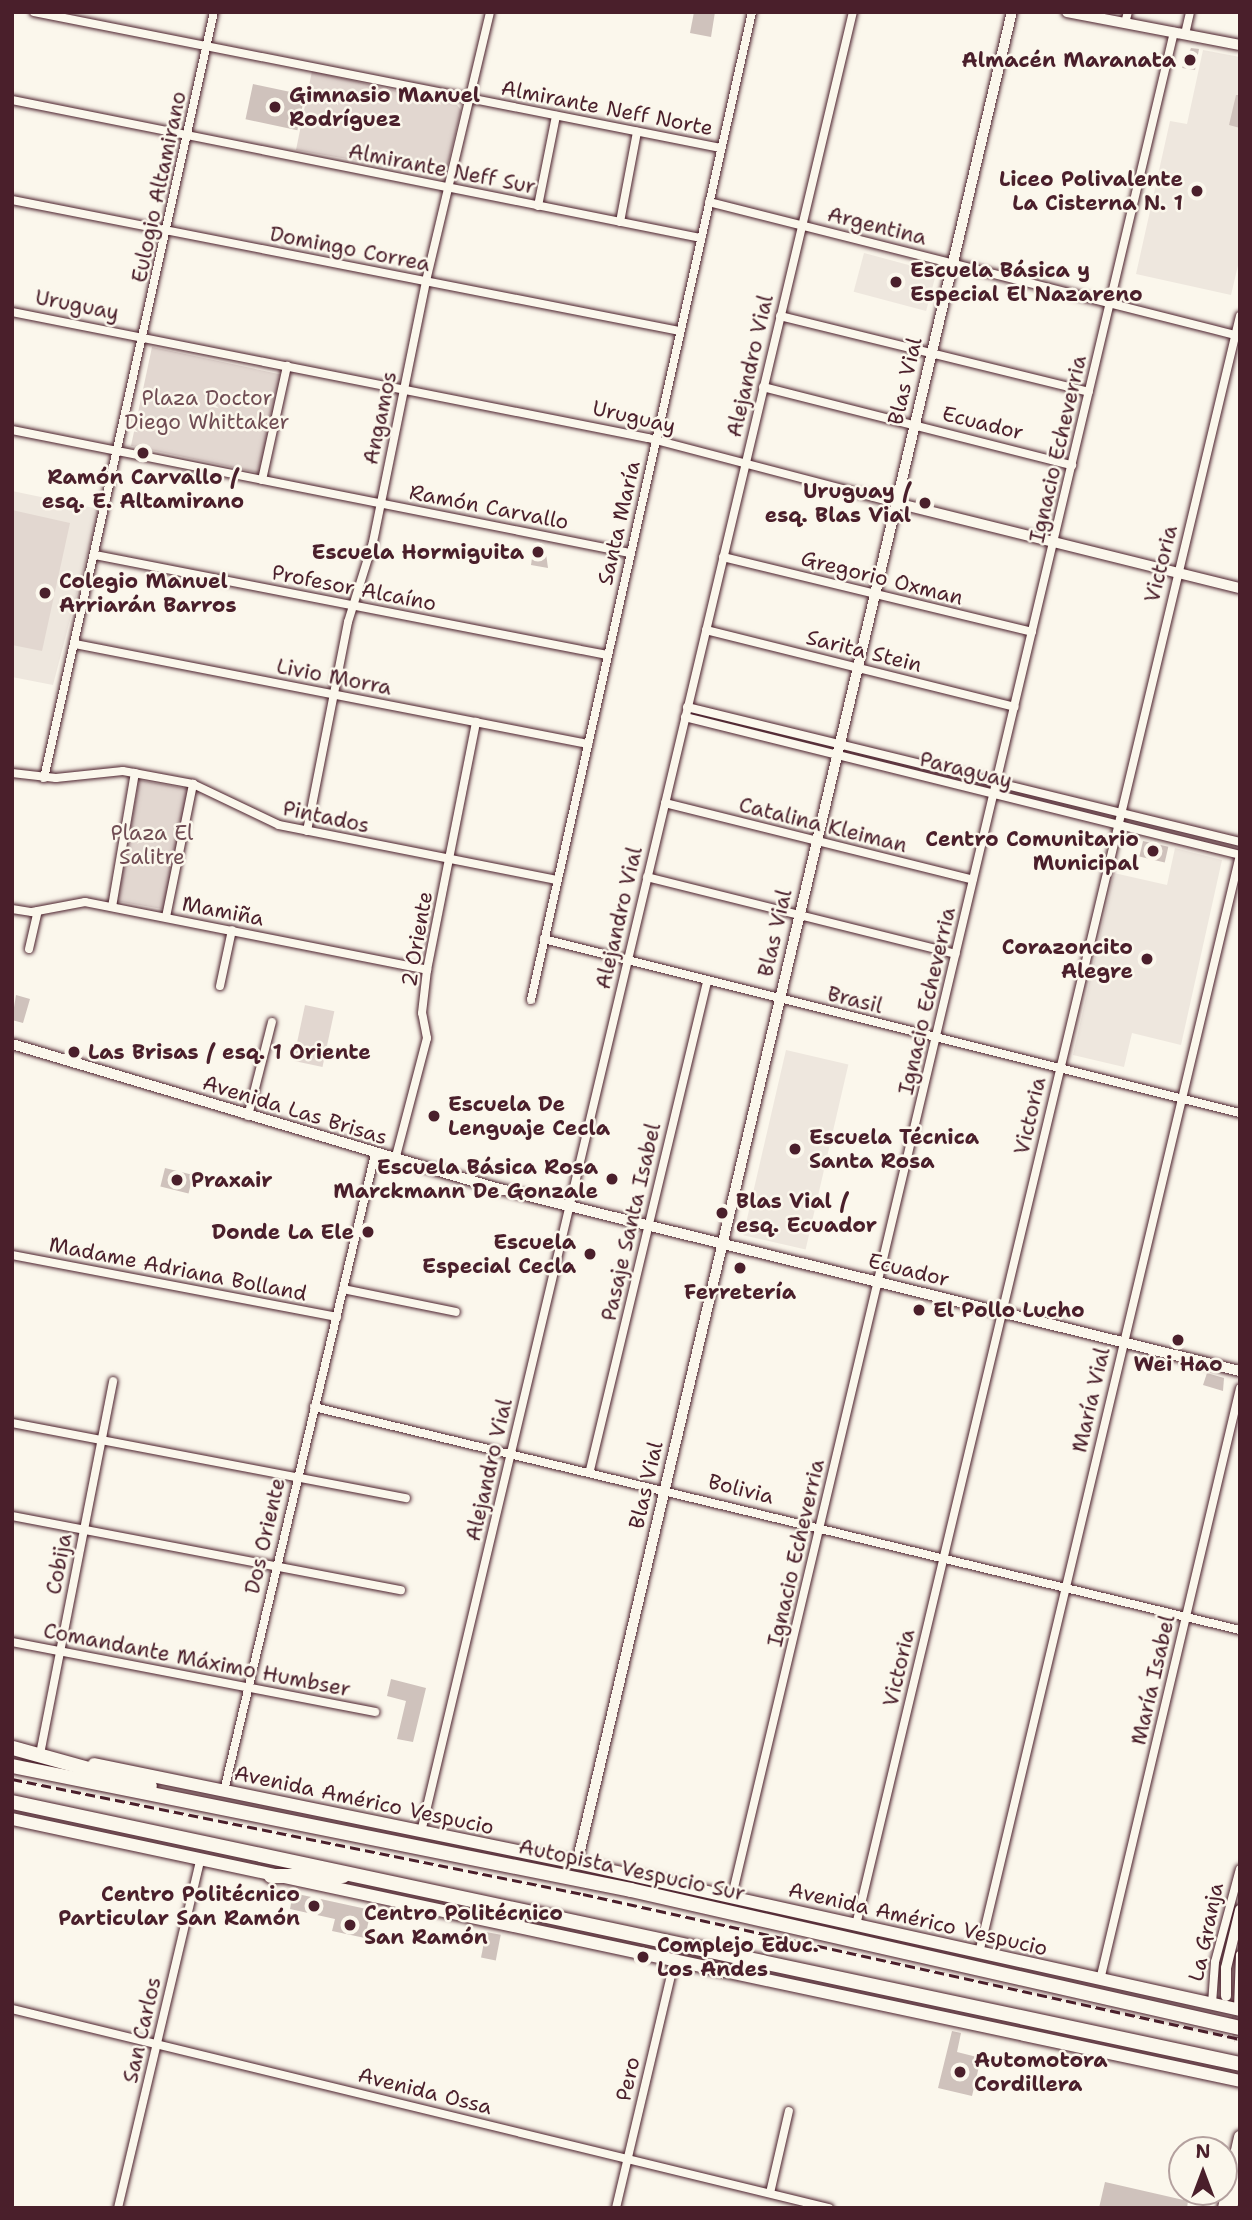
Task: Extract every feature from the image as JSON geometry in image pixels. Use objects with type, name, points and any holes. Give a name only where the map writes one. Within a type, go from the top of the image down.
[{"type":"highway","points":[[13,1748],[276,1821]]},
{"type":"highway","name":"Autopista Vespucio Sur","points":[[12,1766],[631,1890],[1240,2028]]},
{"type":"highway","points":[[12,1802],[373,1876],[1240,2064]]},
{"type":"highway","points":[[271,1876],[373,1876]]},
{"type":"main road","points":[[1067,12],[1126,18],[1179,33],[1240,44]]},
{"type":"main road","name":"Avenida Américo Vespucio","points":[[13,1748],[732,1896],[1239,2010]]},
{"type":"main road","points":[[12,1819],[1240,2081]]},
{"type":"main road","name":"La Granja","points":[[1226,1996],[1226,1968],[1240,1910]]},
{"type":"main road","points":[[1224,2208],[1240,2137]]},
{"type":"main road","points":[[1232,2208],[1240,2176]]},
{"type":"street","name":"Almirante Neff Norte","points":[[34,12],[721,148]]},
{"type":"street","name":"Eulogio Altamirano","points":[[44,778],[214,12]]},
{"type":"street","name":"Angamos","points":[[307,831],[352,605],[381,503],[426,281],[472,99],[490,12]]},
{"type":"street","name":"Santa María","points":[[531,1000],[752,12]]},
{"type":"street","name":"Alejandro Vial","points":[[421,1832],[853,12]]},
{"type":"street","name":"Blas Vial","points":[[577,1863],[1013,12]]},
{"type":"street","name":"Ignacio Echeverria","points":[[732,1896],[1110,303],[1179,33],[1190,12]]},
{"type":"street","name":"Almirante Neff Sur","points":[[12,100],[701,239]]},
{"type":"street","points":[[538,206],[556,116]]},
{"type":"street","points":[[620,222],[637,132]]},
{"type":"street","name":"Domingo Correa","points":[[12,200],[680,331]]},
{"type":"street","name":"Argentina","points":[[709,202],[1237,335]]},
{"type":"street","name":"Uruguay","points":[[12,312],[656,440],[744,467],[1240,588]]},
{"type":"street","points":[[780,316],[1089,393]]},
{"type":"street","name":"Victoria","points":[[856,1925],[1176,572],[1240,316]]},
{"type":"street","points":[[262,480],[287,366]]},
{"type":"street","name":"Ecuador","points":[[763,387],[1072,465]]},
{"type":"street","name":"Ramón Carvallo","points":[[12,430],[630,553]]},
{"type":"street","name":"Profesor Alcaíno","points":[[94,555],[607,655]]},
{"type":"street","name":"Gregorio Oxman","points":[[723,557],[1032,632]]},
{"type":"street","name":"Sarita Stein","points":[[706,630],[1015,707]]},
{"type":"street","name":"Livio Morra","points":[[75,644],[588,744]]},
{"type":"street","name":"Paraguay","points":[[687,707],[1240,842]]},
{"type":"street","name":"Paraguay","points":[[685,717],[836,757],[1240,855]]},
{"type":"street","name":"2 Oriente","points":[[395,1160],[428,1038],[422,1013],[428,970],[476,722]]},
{"type":"street","points":[[112,907],[135,772]]},
{"type":"street","name":"Pintados","points":[[12,773],[44,778],[135,772],[193,784],[225,795],[270,822],[557,880]]},
{"type":"street","points":[[166,917],[193,784]]},
{"type":"street","name":"Catalina Kleiman","points":[[665,803],[974,880]]},
{"type":"street","name":"María Vial","points":[[979,1953],[1240,855]]},
{"type":"street","points":[[647,877],[956,954]]},
{"type":"street","name":"Mamiña","points":[[12,909],[38,911],[70,901],[112,907],[428,970]]},
{"type":"street","points":[[29,949],[38,911]]},
{"type":"street","points":[[220,986],[232,930]]},
{"type":"street","name":"Brasil","points":[[544,939],[779,1000],[1240,1113]]},
{"type":"street","name":"Pasaje Santa Isabel","points":[[590,1470],[707,982]]},
{"type":"street","points":[[248,1116],[272,1022]]},
{"type":"street","name":"Avenida Las Brisas","points":[[12,1044],[374,1154],[569,1208]]},
{"type":"street","name":"Dos Oriente","points":[[224,1791],[374,1154]]},
{"type":"street","name":"Ecuador","points":[[569,1208],[1240,1371]]},
{"type":"street","name":"Madame Adriana Bolland","points":[[12,1255],[337,1317]]},
{"type":"street","points":[[343,1289],[456,1312]]},
{"type":"street","name":"Cobija","points":[[40,1754],[113,1381]]},
{"type":"street","name":"María Isabel","points":[[1100,1980],[1240,1388]]},
{"type":"street","name":"Bolivia","points":[[314,1407],[590,1470],[1240,1630]]},
{"type":"street","points":[[12,1423],[406,1498]]},
{"type":"street","points":[[12,1516],[401,1590]]},
{"type":"street","name":"Comandante Máximo Humbser","points":[[12,1642],[375,1712]]},
{"type":"street","name":"San Carlos","points":[[118,2208],[200,1860]]},
{"type":"street","name":"La Granja","points":[[1212,2004],[1216,1962],[1240,1869]]},
{"type":"street","name":"La Granja","points":[[1239,2010],[1240,1955]]},
{"type":"street","name":"Pero","points":[[616,2208],[675,1959]]},
{"type":"street","name":"Avenida Ossa","points":[[12,2009],[829,2208]]},
{"type":"street","points":[[770,2193],[789,2111]]},
{"type":"shaded area","name":"Liceo Polivalente La Cisterna N. 1","points":[[1203,50],[1240,57],[1240,257],[1231,295],[1136,274],[1170,121],[1187,124]]},
{"type":"shaded area","name":"Escuela Básica y Especial El Nazareno","points":[[864,253],[936,272],[926,311],[854,292]]},
{"type":"shaded area","name":"Colegio Manuel Arriarán Barros","points":[[12,491],[99,509],[53,685],[12,677]]},
{"type":"shaded area","name":"Corazoncito Alegre","points":[[1175,848],[1222,860],[1181,1045],[1132,1033],[1124,1067],[1073,1055],[1114,873],[1167,885]]},
{"type":"shaded area","name":"Escuela Técnica Santa Rosa","points":[[786,1050],[848,1064],[806,1250],[743,1235]]},
{"type":"green space","points":[[312,71],[457,105],[461,110],[445,176],[296,150]]},
{"type":"green space","name":"Plaza Doctor Diego Whittaker","points":[[152,347],[281,374],[260,473],[131,446]]},
{"type":"green space","points":[[12,510],[70,523],[42,651],[12,645]]},
{"type":"green space","name":"Plaza El Salitre","points":[[139,780],[188,789],[167,910],[118,901]]},
{"type":"green space","points":[[305,1005],[334,1011],[322,1067],[293,1061]]},
{"type":"building","points":[[694,12],[715,12],[711,37],[690,33]]},
{"type":"building","name":"Almacén Maranata","points":[[1191,48],[1199,49],[1195,70],[1182,68]]},
{"type":"building","name":"Gimnasio Manuel Rodríguez","points":[[253,84],[305,95],[297,130],[246,119]]},
{"type":"building","points":[[1236,95],[1240,95],[1240,128],[1229,125]]},
{"type":"building","name":"Escuela Hormiguita","points":[[534,544],[545,546],[548,568],[531,565]]},
{"type":"building","name":"Centro Comunitario Municipal","points":[[1143,841],[1168,847],[1165,862],[1139,857]]},
{"type":"building","points":[[16,995],[30,999],[23,1023],[12,1020]]},
{"type":"building","name":"Praxair","points":[[165,1168],[193,1175],[189,1193],[160,1186]]},
{"type":"building","points":[[1207,1373],[1224,1378],[1223,1391],[1203,1385]]},
{"type":"building","points":[[391,1679],[426,1688],[413,1742],[397,1739],[406,1701],[387,1696]]},
{"type":"building","points":[[293,1893],[371,1910],[365,1938],[332,1931],[335,1919],[290,1909]]},
{"type":"building","points":[[486,1932],[501,1935],[496,1960],[481,1958]]},
{"type":"building","name":"Automotora Cordillera","points":[[952,2031],[961,2033],[957,2052],[981,2058],[972,2096],[938,2088]]},
{"type":"building","points":[[1105,2182],[1168,2196],[1168,2206],[1187,2206],[1187,2208],[1099,2208]]},
{"type":"tunnel","points":[[1228,2002],[1240,2043]]},
{"type":"railway","points":[[12,1779],[583,1894],[1240,2039]]},
{"type":"place","name":"Almacén Maranata","points":[[1190,60]]},
{"type":"place","name":"Gimnasio Manuel Rodríguez","points":[[275,107]]},
{"type":"place","name":"Liceo Polivalente La Cisterna N. 1","points":[[1197,191]]},
{"type":"place","name":"Escuela Básica y Especial El Nazareno","points":[[896,282]]},
{"type":"place","name":"Ramón Carvallo / esq. E. Altamirano","points":[[143,453]]},
{"type":"place","name":"Uruguay / esq. Blas Vial","points":[[925,503]]},
{"type":"place","name":"Escuela Hormiguita","points":[[538,552]]},
{"type":"place","name":"Colegio Manuel Arriarán Barros","points":[[45,593]]},
{"type":"place","name":"Centro Comunitario Municipal","points":[[1153,851]]},
{"type":"place","name":"Corazoncito Alegre","points":[[1147,959]]},
{"type":"place","name":"Las Brisas / esq. 1 Oriente","points":[[74,1052]]},
{"type":"place","name":"Escuela De Lenguaje Cecla","points":[[434,1116]]},
{"type":"place","name":"Escuela Técnica Santa Rosa","points":[[795,1149]]},
{"type":"place","name":"Escuela Básica Rosa Marckmann De Gonzale","points":[[612,1179]]},
{"type":"place","name":"Praxair","points":[[177,1180]]},
{"type":"place","name":"Blas Vial / esq. Ecuador","points":[[722,1213]]},
{"type":"place","name":"Donde La Ele","points":[[368,1232]]},
{"type":"place","name":"Escuela Especial Cecla","points":[[590,1254]]},
{"type":"place","name":"Ferretería","points":[[740,1268]]},
{"type":"place","name":"El Pollo Lucho","points":[[919,1310]]},
{"type":"place","name":"Wei Hao","points":[[1178,1340]]},
{"type":"place","name":"Centro Politécnico Particular San Ramón","points":[[314,1906]]},
{"type":"place","name":"Centro Politécnico San Ramón","points":[[350,1925]]},
{"type":"place","name":"Complejo Educ. Los Andes","points":[[643,1957]]},
{"type":"place","name":"Automotora Cordillera","points":[[960,2072]]}]
